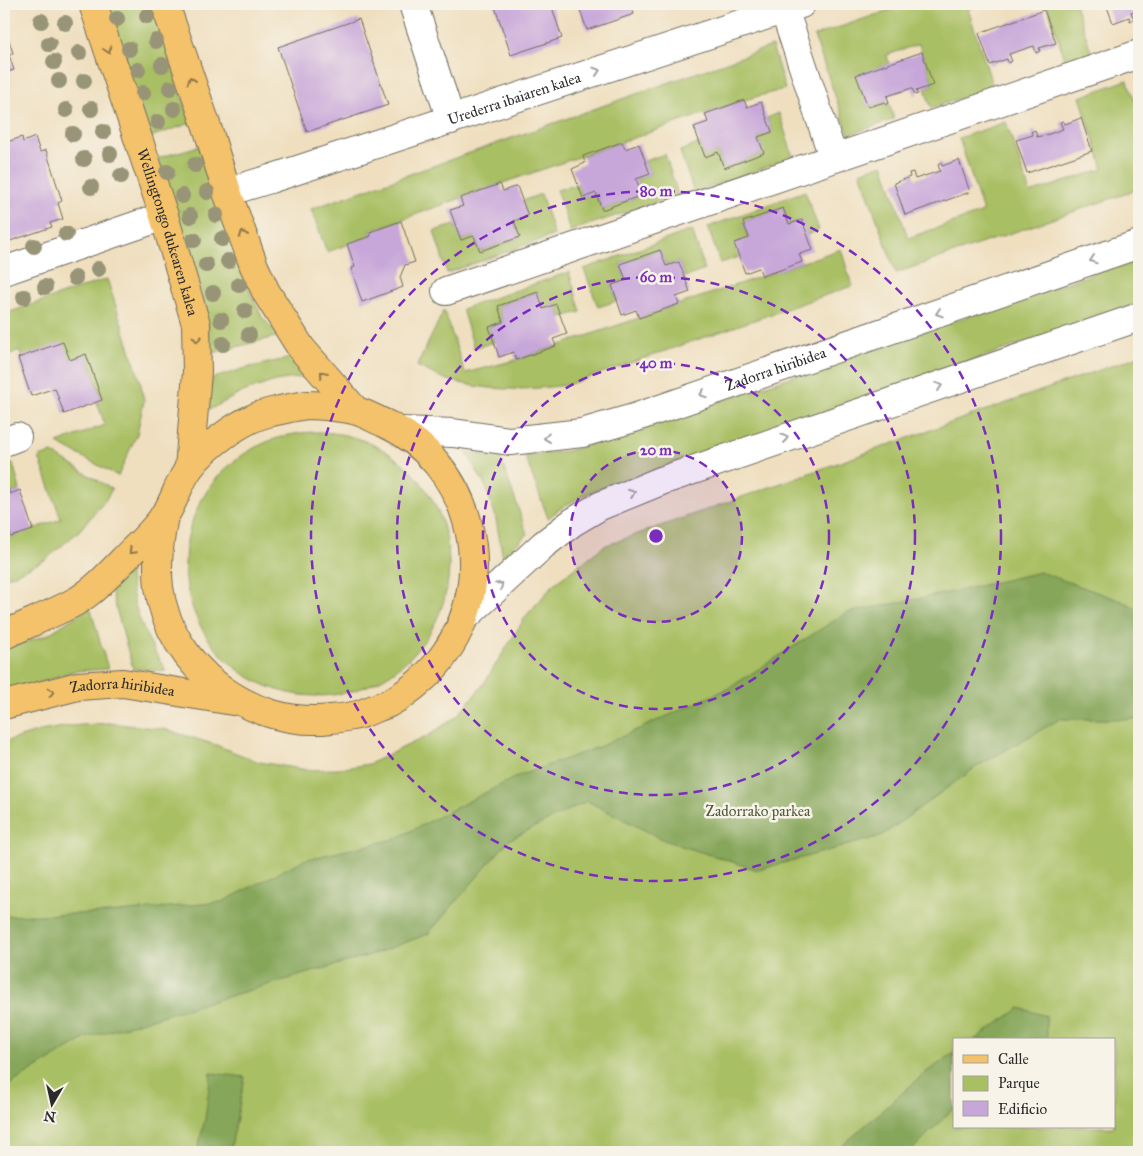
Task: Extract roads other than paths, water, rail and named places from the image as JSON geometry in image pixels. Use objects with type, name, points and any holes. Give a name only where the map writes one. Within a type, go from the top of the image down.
[{"type":"main road","name":"Wellingtongo dukearen kalea","points":[[93,4],[164,216],[196,324],[198,372],[189,468]]},
{"type":"main road","points":[[166,4],[227,192],[254,266],[266,292],[302,348],[356,410]]},
{"type":"main road","points":[[4,635],[77,601],[96,586],[135,548],[164,515],[189,468],[222,435],[264,414],[309,405],[356,410],[402,431],[426,450],[446,474],[460,500],[470,529],[474,558],[472,589],[464,618],[446,652],[421,680],[390,702],[354,716],[316,721],[278,716],[242,703],[212,682],[187,655],[169,623],[159,588],[157,551],[164,515]]},
{"type":"main road","name":"Zadorra hiribidea","points":[[4,705],[78,686],[123,683],[242,703]]},
{"type":"street","points":[[413,4],[451,120]]},
{"type":"street","points":[[792,7],[833,158]]},
{"type":"street","name":"Urederra ibaiaren kalea","points":[[227,192],[792,7]]},
{"type":"street","points":[[446,291],[1139,54]]},
{"type":"street","points":[[4,271],[164,216]]},
{"type":"street","name":"Zadorra hiribidea","points":[[402,431],[510,440],[582,433],[643,415],[1139,244]]},
{"type":"street","points":[[464,618],[543,545],[572,522],[600,506],[661,480],[1139,317]]},
{"type":"park label","name":"Zadorrako parkea","points":[[758,811]]}]
